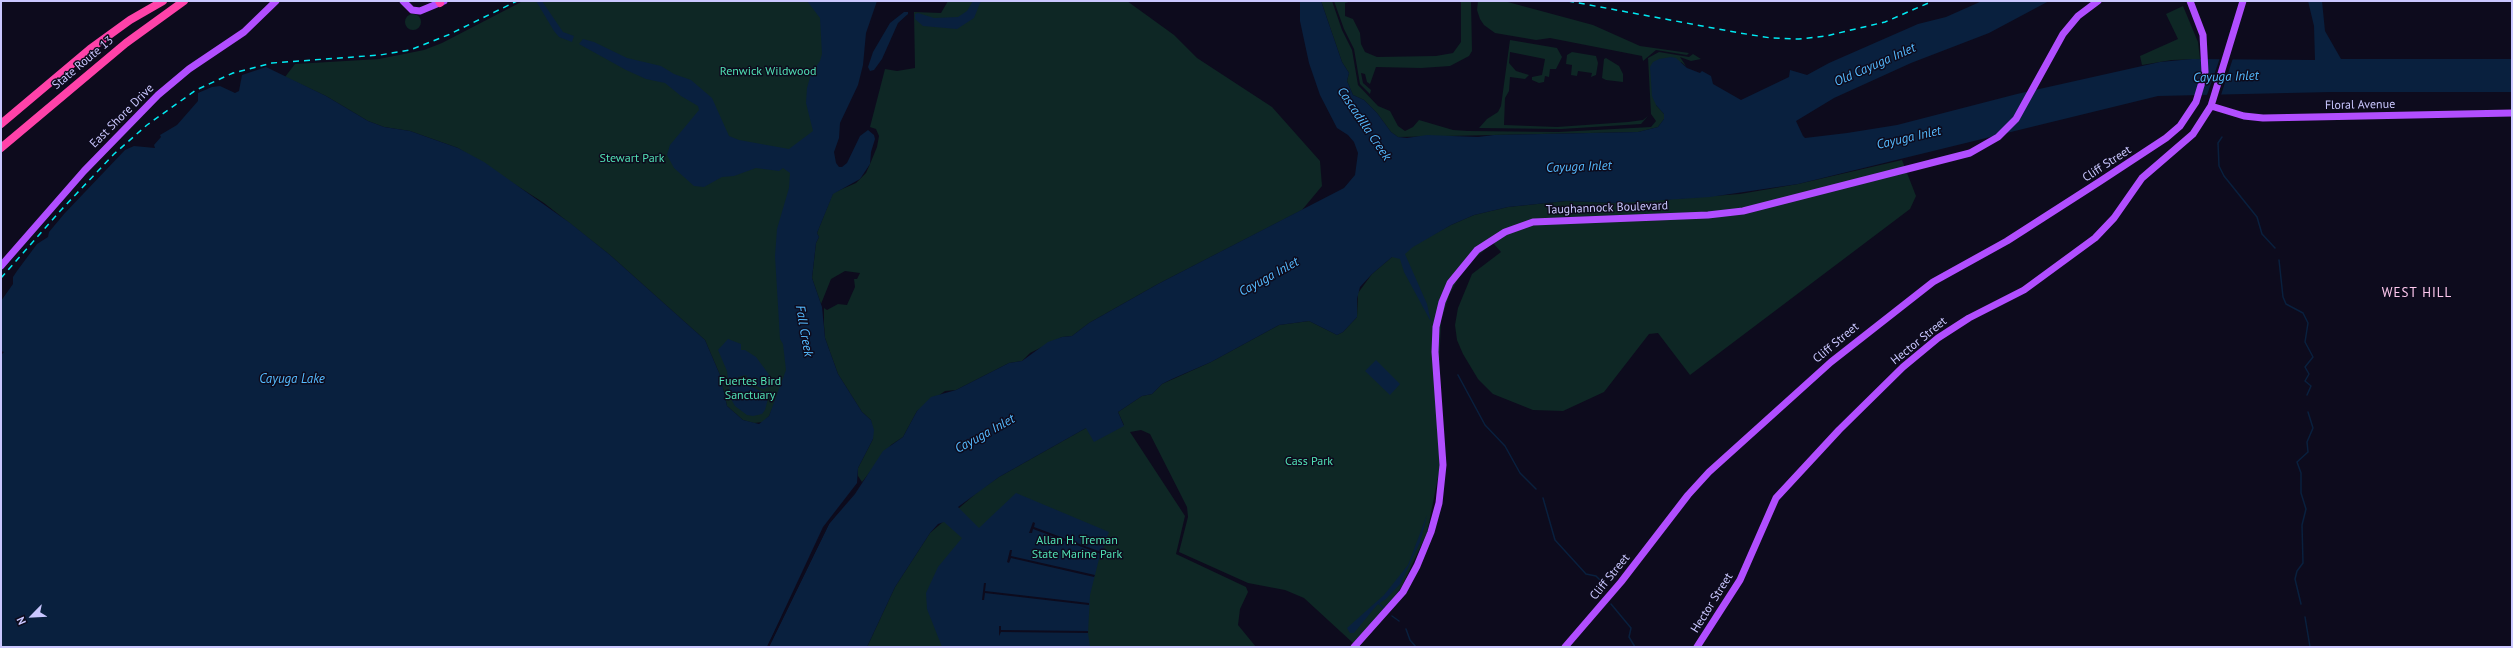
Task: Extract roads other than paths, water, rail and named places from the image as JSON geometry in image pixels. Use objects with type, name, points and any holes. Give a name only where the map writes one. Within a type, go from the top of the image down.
[{"type":"highway","points":[[130,20],[154,1]]},
{"type":"highway","name":"State Route 13","points":[[1,124],[67,67],[130,20],[163,1]]},
{"type":"highway","name":"State Route 13","points":[[1,148],[126,43],[184,1]]},
{"type":"main road","name":"East Shore Drive","points":[[1,266],[84,171],[158,94],[189,69],[244,32],[276,1]]},
{"type":"main road","name":"Taughannock Boulevard","points":[[1354,647],[1403,592],[1417,566],[1431,532],[1439,502],[1443,465],[1434,352],[1436,327],[1442,302],[1450,283],[1463,265],[1486,243],[1514,228],[1540,222],[1700,216],[1742,210],[1950,160],[1985,146],[2016,119],[2063,34],[2078,16],[2098,1]]},
{"type":"main road","name":"Cliff Street","points":[[1565,647],[1622,582],[1688,495],[1709,472],[1831,362],[1933,282],[2007,241],[2166,138],[2180,126],[2196,102],[2204,81],[2206,55],[2200,24],[2190,1]]},
{"type":"main road","name":"Hector Street","points":[[1697,647],[1740,580],[1776,498],[1839,430],[1903,367],[1938,338],[1969,318],[2024,290],[2095,238],[2114,218],[2142,178],[2193,134],[2211,106],[2243,1]]},
{"type":"main road","points":[[406,4],[412,10],[420,11],[441,2]]},
{"type":"main road","name":"Floral Avenue","points":[[2211,106],[2234,114],[2263,118],[2512,113]]},
{"type":"water","points":[[536,1],[542,1],[563,32],[574,36],[572,42],[559,37]]},
{"type":"water","name":"Cayuga Lake","points":[[807,1],[877,1],[866,33],[863,65],[858,85],[840,123],[839,138],[834,152],[836,163],[839,167],[842,167],[847,163],[860,136],[868,130],[874,135],[875,139],[871,152],[870,164],[860,179],[833,194],[817,233],[819,237],[816,243],[812,278],[822,307],[825,338],[838,374],[862,412],[871,420],[874,430],[873,439],[858,468],[857,483],[823,527],[767,647],[1,647],[1,355],[4,352],[1,351],[1,301],[13,284],[13,277],[37,244],[48,237],[49,232],[64,214],[125,150],[134,146],[155,148],[154,145],[161,137],[160,135],[177,125],[198,101],[198,93],[212,87],[220,86],[235,93],[239,91],[242,75],[266,67],[326,96],[368,121],[384,127],[410,131],[458,148],[484,162],[570,223],[610,255],[705,340],[720,375],[727,406],[743,420],[759,424],[769,416],[786,370],[783,344],[780,339],[775,256],[777,229],[789,188],[790,173],[783,168],[779,171],[756,168],[734,176],[722,177],[704,187],[694,186],[674,168],[667,155],[670,145],[699,110],[698,106],[681,96],[665,83],[646,79],[626,70],[579,44],[583,39],[594,42],[627,58],[661,66],[674,74],[691,80],[712,98],[729,136],[739,140],[789,149],[813,131],[806,103],[807,88],[811,74],[820,61],[822,54],[820,18]]},
{"type":"water","points":[[973,1],[981,1],[974,18],[957,29],[923,26],[915,19],[915,14],[918,13],[934,18],[958,17],[967,11]]},
{"type":"water","points":[[1300,1],[1321,1],[1342,62],[1349,73],[1347,81],[1353,95],[1364,100],[1377,113],[1391,132],[1398,137],[1407,138],[1427,135],[1478,137],[1494,135],[1638,132],[1658,127],[1664,119],[1664,114],[1656,105],[1652,96],[1650,67],[1653,62],[1659,59],[1671,57],[1676,58],[1687,68],[1700,73],[1702,71],[1711,76],[1713,84],[1741,100],[1789,77],[1790,70],[1807,75],[1829,63],[1918,24],[1946,17],[1982,1],[2049,1],[1989,33],[1911,63],[1834,98],[1796,121],[1803,136],[1805,138],[1897,125],[2017,94],[2160,62],[2192,59],[2315,60],[2314,26],[2308,1],[2322,1],[2325,31],[2341,59],[2512,59],[2512,92],[2331,92],[2158,96],[1798,184],[1710,197],[1617,203],[1566,201],[1508,207],[1474,215],[1451,225],[1413,247],[1405,254],[1427,304],[1431,322],[1404,272],[1400,259],[1392,257],[1372,274],[1360,287],[1357,299],[1357,317],[1343,332],[1337,335],[1309,321],[1279,325],[1211,362],[1162,384],[1152,394],[1142,396],[1118,412],[1124,426],[1094,442],[1086,428],[999,477],[958,507],[979,528],[1016,493],[1109,532],[1099,559],[1090,595],[1088,633],[1090,647],[942,647],[927,609],[926,593],[938,567],[962,538],[944,522],[938,524],[930,533],[895,587],[867,647],[769,647],[829,524],[855,494],[883,451],[903,437],[917,411],[931,397],[956,390],[1009,363],[1022,361],[1048,342],[1062,337],[1072,336],[1089,323],[1158,284],[1344,188],[1355,175],[1358,153],[1354,142],[1348,135],[1337,128],[1320,95],[1309,63],[1300,21]]},
{"type":"water","points":[[904,12],[908,12],[908,14],[898,23],[882,59],[874,70],[870,71],[868,67],[873,52],[890,23]]},
{"type":"water","name":"Fuertes Bird Sanctuary","points":[[728,339],[741,344],[741,350],[745,350],[756,357],[770,376],[769,386],[763,389],[750,383],[746,375],[738,377],[742,382],[769,395],[765,410],[762,414],[753,416],[747,415],[735,406],[731,399],[727,371],[718,350]]},
{"type":"water","points":[[1376,360],[1400,384],[1390,395],[1365,371]]},
{"type":"water","points":[[1427,515],[1421,540],[1401,583],[1386,599],[1377,605],[1354,633],[1350,633],[1347,628],[1384,595],[1408,565]]},
{"type":"waterway","points":[[2222,137],[2218,143],[2219,166],[2224,176],[2257,217],[2262,234],[2275,248]]},
{"type":"waterway","points":[[2279,260],[2283,297],[2286,304],[2303,313],[2308,323],[2305,342],[2313,357],[2305,367],[2309,374],[2305,381],[2311,386],[2307,395]]},
{"type":"waterway","points":[[1458,375],[1485,425],[1505,446],[1520,473],[1536,489]]},
{"type":"waterway","points":[[2301,604],[2295,579],[2297,571],[2303,563],[2302,525],[2306,509],[2301,493],[2301,473],[2297,462],[2308,452],[2307,442],[2313,428],[2308,412]]},
{"type":"waterway","points":[[1543,498],[1555,540],[1586,574],[1596,576],[1602,582]]},
{"type":"waterway","points":[[1378,603],[1384,608]]},
{"type":"waterway","points":[[1611,604],[1631,628],[1629,637],[1635,647]]},
{"type":"waterway","points":[[1392,616],[1399,621]]},
{"type":"waterway","points":[[2305,617],[2310,647]]},
{"type":"waterway","points":[[1406,629],[1410,640],[1416,647]]},
{"type":"railway","points":[[1,278],[62,209],[114,154],[147,125],[196,90],[233,73],[272,63],[380,55],[410,50],[448,35],[517,1]]},
{"type":"railway","points":[[1568,1],[1740,33],[1771,38],[1799,39],[1826,36],[1885,22],[1933,1]]},
{"type":"district","name":"WEST HILL","points":[[2417,293]]},
{"type":"water label","name":"Old Cayuga Inlet","points":[[1875,65]]},
{"type":"water label","name":"Cayuga Inlet","points":[[2226,77]]},
{"type":"water label","name":"Cascadilla Creek","points":[[1364,124]]},
{"type":"water label","name":"Cayuga Inlet","points":[[1909,138]]},
{"type":"water label","name":"Cayuga Inlet","points":[[1579,167]]},
{"type":"water label","name":"Cayuga Inlet","points":[[1269,277]]},
{"type":"water label","name":"Fall Creek","points":[[804,331]]},
{"type":"water label","name":"Cayuga Inlet","points":[[985,434]]},
{"type":"park label","name":"Renwick Wildwood","points":[[768,72]]},
{"type":"park label","name":"Stewart Park","points":[[632,159]]},
{"type":"park label","name":"Cass Park","points":[[1309,462]]},
{"type":"park label","name":"Allan H. Treman State Marine Park","points":[[1077,548]]}]
